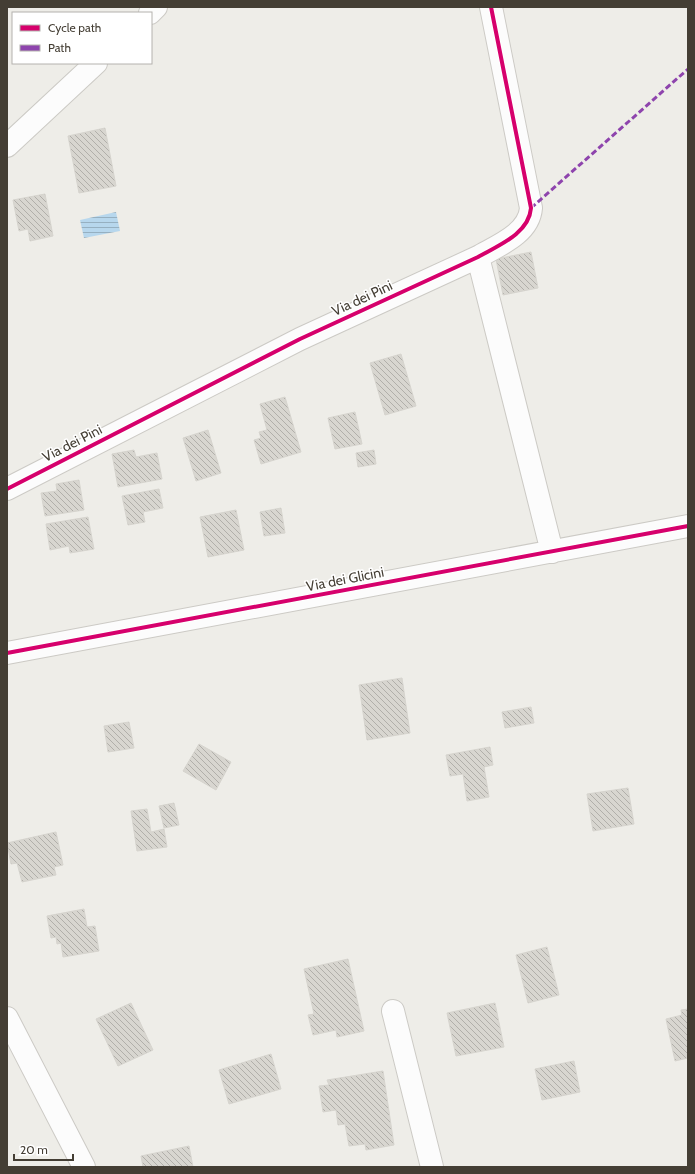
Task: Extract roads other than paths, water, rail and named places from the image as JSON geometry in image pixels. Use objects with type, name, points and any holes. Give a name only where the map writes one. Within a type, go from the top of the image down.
[{"type":"street","name":"Via dei Pini","points":[[7,489],[300,339],[478,257],[501,244],[520,230],[526,223],[531,208],[491,7]]},
{"type":"street","points":[[7,146],[95,64]]},
{"type":"street","points":[[478,257],[552,552]]},
{"type":"street","name":"Via dei Glicini","points":[[7,653],[688,526]]},
{"type":"street","points":[[393,1011],[432,1167]]},
{"type":"street","points":[[7,1018],[84,1167]]},
{"type":"water","points":[[116,212],[120,231],[84,238],[80,220]]}]
